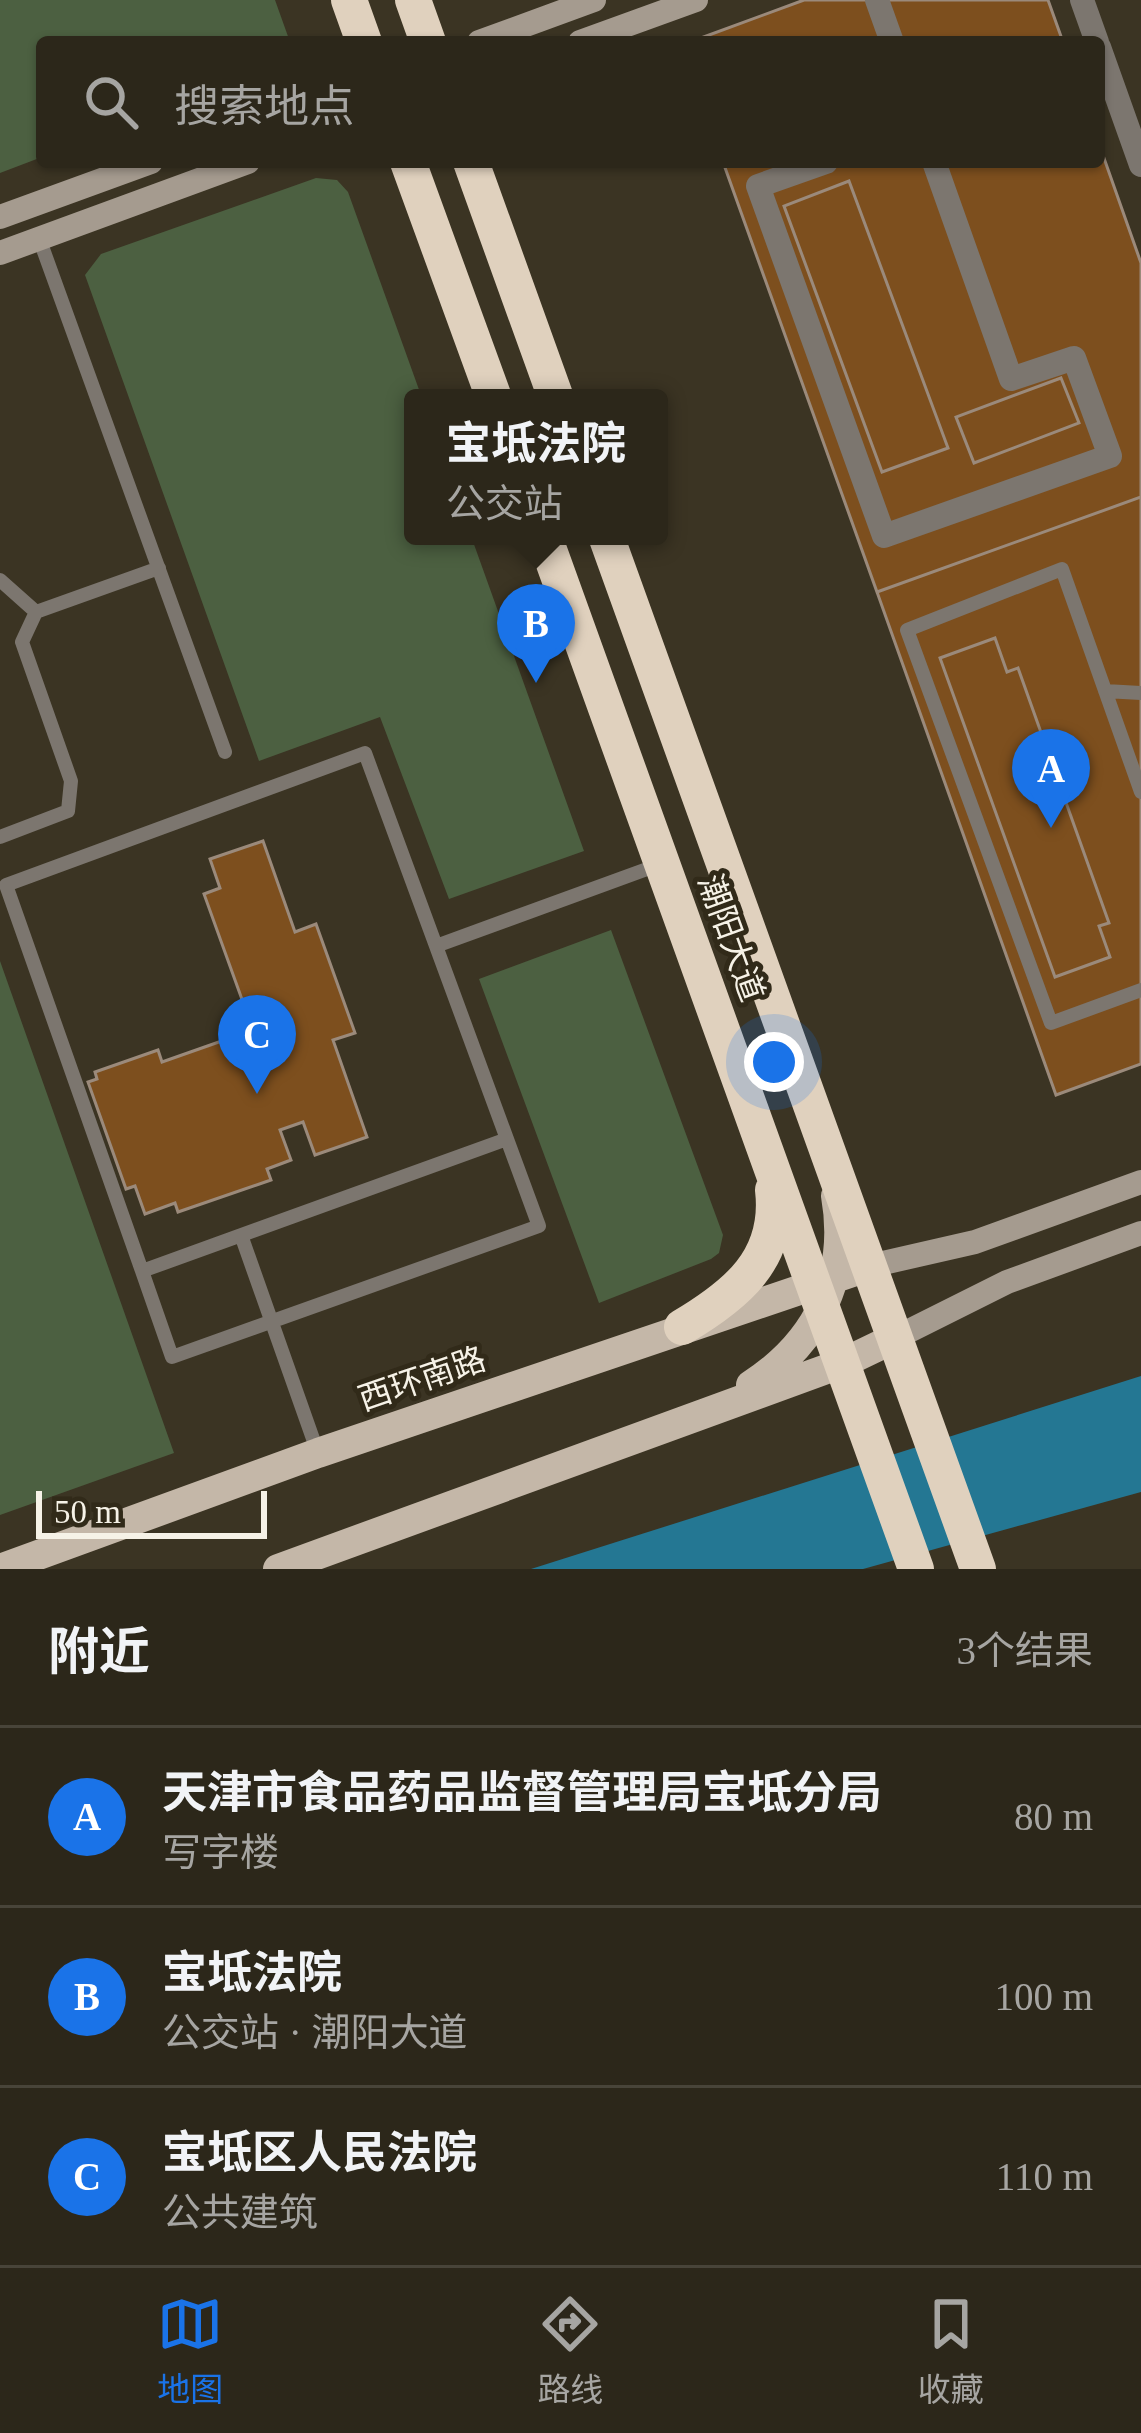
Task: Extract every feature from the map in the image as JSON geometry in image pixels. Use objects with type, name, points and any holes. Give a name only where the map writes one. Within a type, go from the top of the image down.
[{"type":"highway","points":[[349,0],[362,36]]},
{"type":"highway","points":[[413,0],[426,36]]},
{"type":"highway","points":[[410,168],[491,389]]},
{"type":"highway","points":[[473,168],[553,389]]},
{"type":"highway","name":"潮阳大道","points":[[547,545],[770,1162],[824,1290],[843,1363],[916,1569]]},
{"type":"highway","name":"潮阳大道","points":[[609,545],[979,1569]]},
{"type":"highway","points":[[682,1327],[733,1295],[764,1257],[775,1203],[770,1162]]},
{"type":"main road","points":[[705,1413],[788,1357],[807,1338],[839,1246],[838,1204],[827,1148]]},
{"type":"main road","name":"西环南路","points":[[0,1569],[682,1327],[824,1290],[870,1266]]},
{"type":"main road","points":[[278,1569],[843,1363],[897,1337]]},
{"type":"street","points":[[495,36],[594,0]]},
{"type":"street","points":[[597,36],[696,0]]},
{"type":"street","points":[[877,0],[890,36]]},
{"type":"street","points":[[1082,0],[1095,36]]},
{"type":"street","points":[[1105,65],[1141,165]]},
{"type":"street","points":[[0,217],[135,168]]},
{"type":"street","points":[[0,253],[232,168]]},
{"type":"street","points":[[809,168],[758,186],[884,536],[1110,456],[1074,358],[1011,379],[936,168]]},
{"type":"street","points":[[870,1266],[975,1242],[1141,1182]]},
{"type":"street","points":[[897,1337],[1007,1282],[1141,1233]]},
{"type":"lane","points":[[39,238],[225,752]]},
{"type":"lane","points":[[0,836],[68,812],[71,781],[22,642],[36,612],[159,568]]},
{"type":"lane","points":[[1141,792],[1062,569],[907,630],[1051,1023],[1141,990]]},
{"type":"lane","points":[[0,580],[36,612]]},
{"type":"lane","points":[[1105,691],[1141,693]]},
{"type":"lane","points":[[365,753],[507,1139],[538,1226],[172,1357],[5,885],[365,753]]},
{"type":"lane","points":[[436,946],[663,864]]},
{"type":"lane","points":[[142,1271],[507,1139]]},
{"type":"lane","points":[[241,1235],[319,1453]]},
{"type":"green space","points":[[0,0],[275,0],[288,36],[36,36],[36,159],[0,173]]},
{"type":"green space","points":[[316,178],[337,180],[348,192],[419,389],[404,389],[404,545],[474,545],[584,851],[449,899],[380,717],[259,761],[85,275],[101,254]]},
{"type":"green space","points":[[611,930],[723,1235],[719,1253],[711,1259],[599,1303],[479,979]]},
{"type":"green space","points":[[0,961],[174,1453],[0,1515]]},
{"type":"water","points":[[1141,1376],[1141,1492],[863,1569],[531,1569]]},
{"type":"building","points":[[804,0],[1048,0],[1061,36],[706,36]]},
{"type":"building","points":[[1105,161],[1141,263],[1141,497],[877,592],[725,168],[1105,168]]},
{"type":"building","points":[[849,181],[948,448],[882,472],[784,206]]},
{"type":"building","points":[[1061,378],[1079,423],[974,463],[956,417]]},
{"type":"building","points":[[1141,497],[1141,1064],[1056,1095],[877,592]]},
{"type":"building","points":[[995,638],[1007,672],[1018,668],[1109,923],[1099,926],[1110,957],[1055,977],[940,658]]},
{"type":"building","points":[[263,841],[295,932],[316,924],[355,1033],[333,1040],[367,1137],[315,1155],[303,1122],[280,1130],[291,1160],[267,1169],[271,1180],[178,1212],[175,1203],[145,1214],[135,1186],[126,1189],[88,1082],[97,1079],[95,1072],[158,1050],[162,1062],[253,1030],[204,894],[220,888],[210,859]]},
{"type":"place","name":"宝坻法院","points":[[536,683]]},
{"type":"place","name":"天津市食品药品监督管理局宝坻分局","points":[[1051,828]]},
{"type":"place","name":"宝坻区人民法院","points":[[257,1094]]}]
